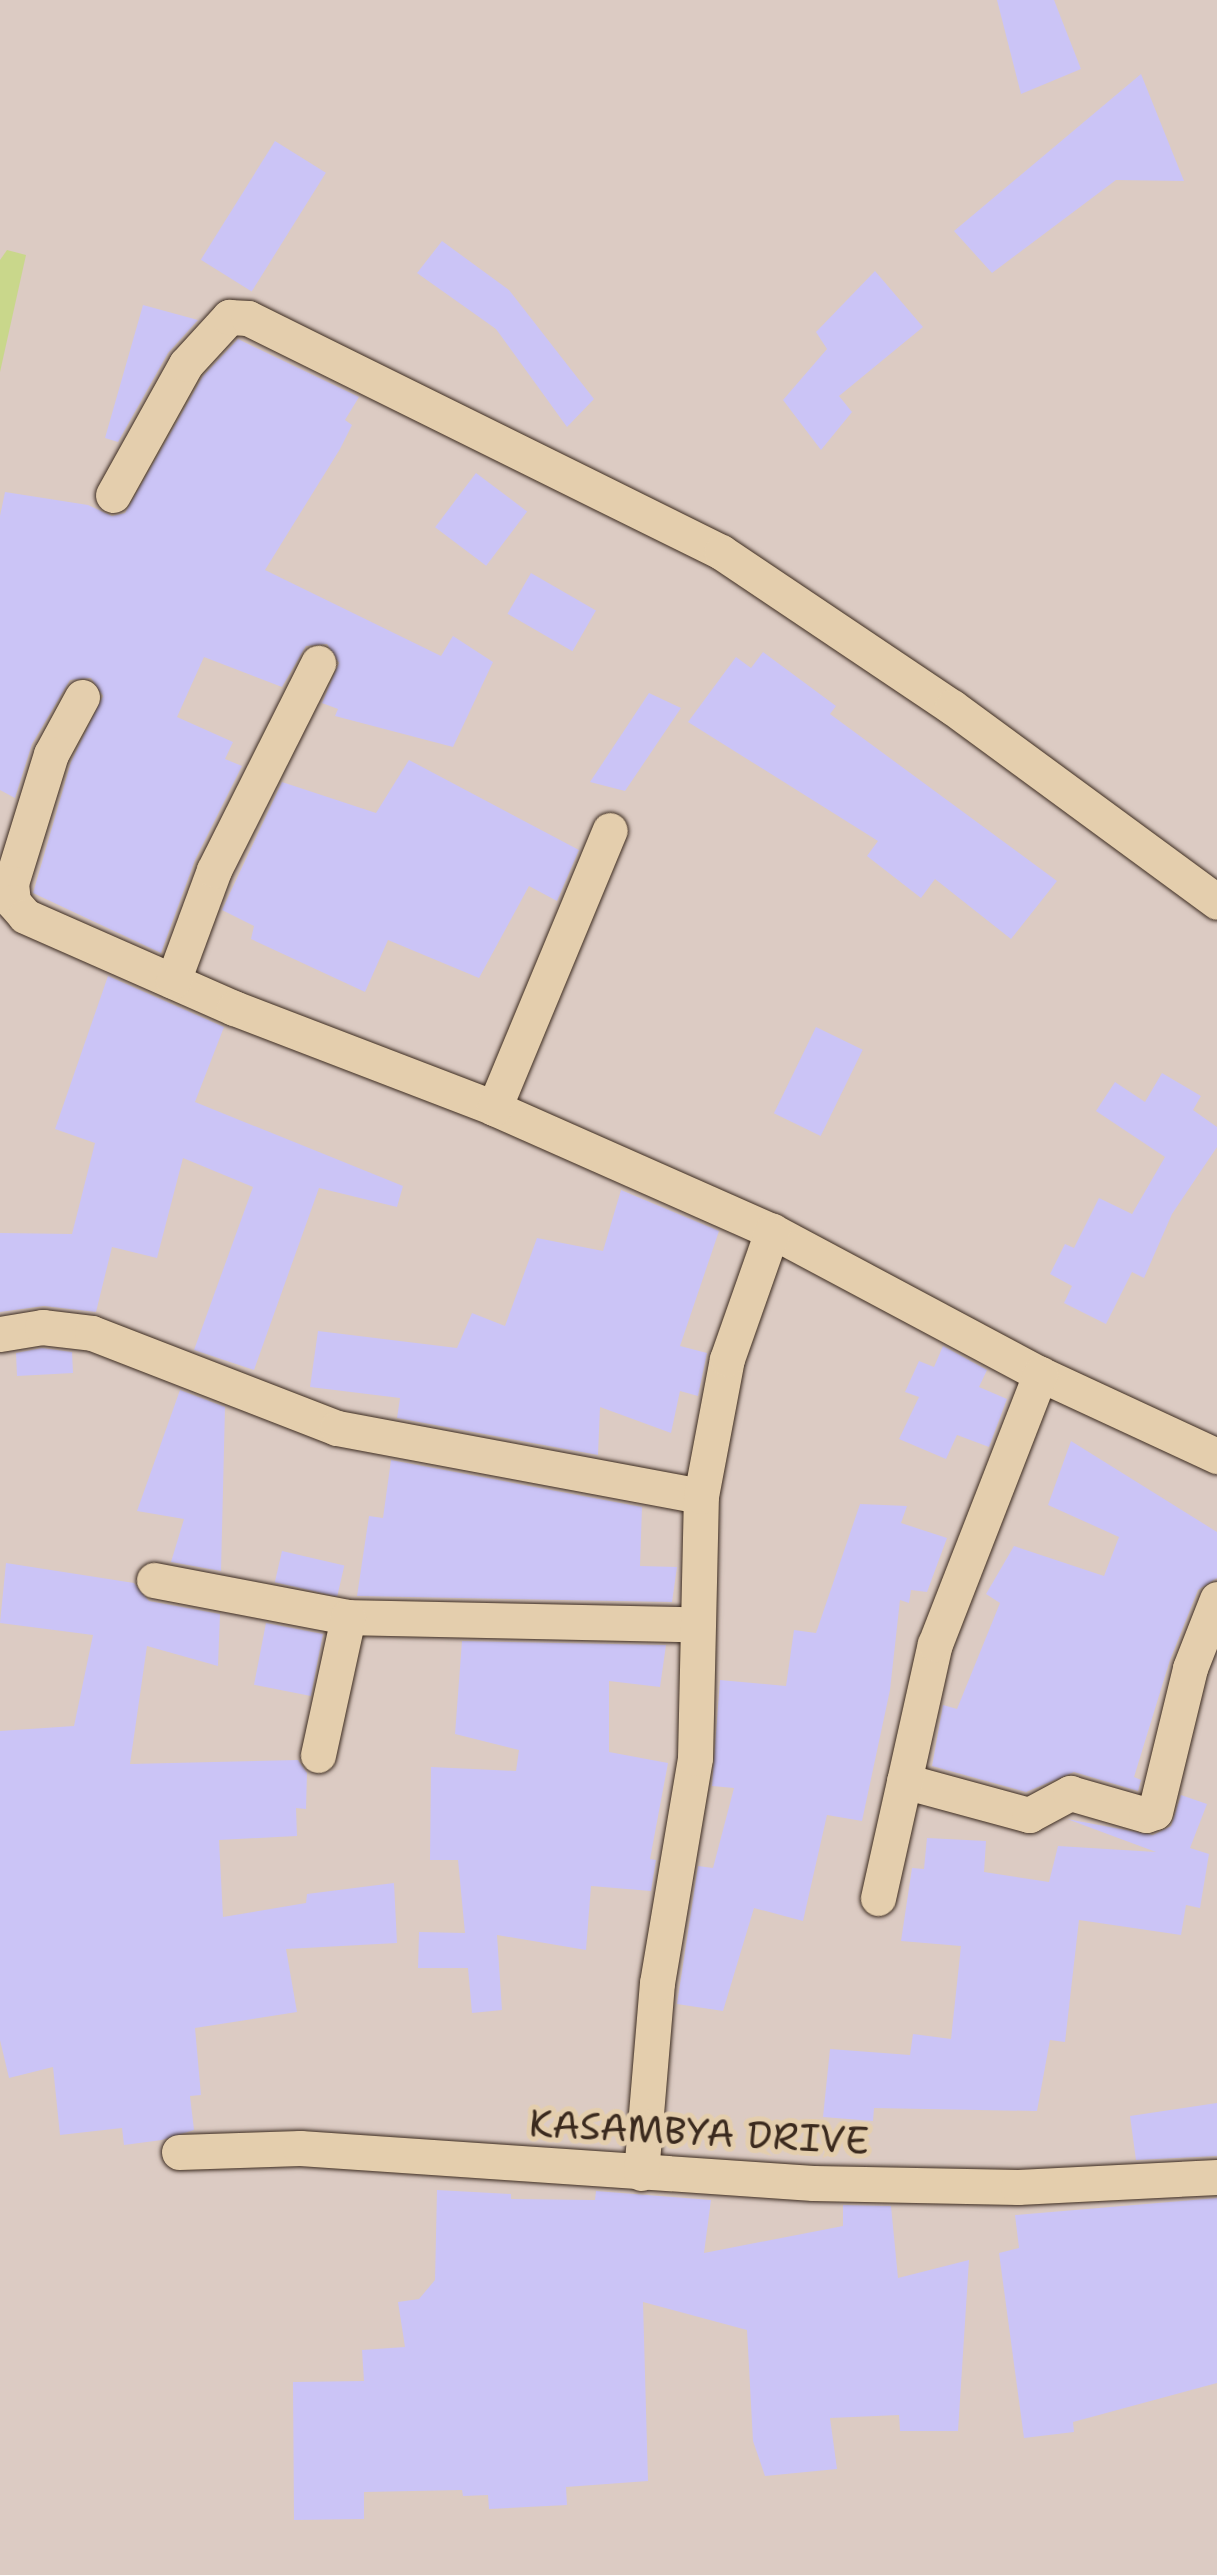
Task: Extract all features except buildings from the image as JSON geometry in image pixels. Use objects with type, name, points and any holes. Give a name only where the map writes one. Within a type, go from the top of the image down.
[{"type":"street","points":[[113,495],[202,343],[229,318],[248,318],[721,552],[952,707],[1217,902]]},
{"type":"street","points":[[173,980],[214,870],[318,662]]},
{"type":"street","points":[[82,697],[45,772],[11,883],[13,902],[43,927],[494,1108],[772,1231],[1040,1374],[1217,1456]]},
{"type":"street","points":[[494,1108],[610,830]]},
{"type":"street","points":[[641,2173],[657,1983],[695,1758],[701,1682],[696,1624],[702,1496],[728,1359],[772,1231]]},
{"type":"street","points":[[0,1334],[42,1327],[92,1333],[337,1428],[702,1496]]},
{"type":"street","points":[[878,1898],[935,1644],[1040,1374]]},
{"type":"street","points":[[154,1580],[348,1616],[696,1624]]},
{"type":"street","points":[[904,1781],[1029,1815],[1070,1794],[1154,1812],[1190,1668],[1217,1598]]},
{"type":"street","points":[[318,1754],[348,1616]]},
{"type":"street","name":"KASAMBYA DRIVE","points":[[179,2152],[300,2148],[641,2173],[1018,2187],[1217,2177]]},
{"type":"green space","points":[[7,250],[26,255],[0,372],[0,260]]}]
